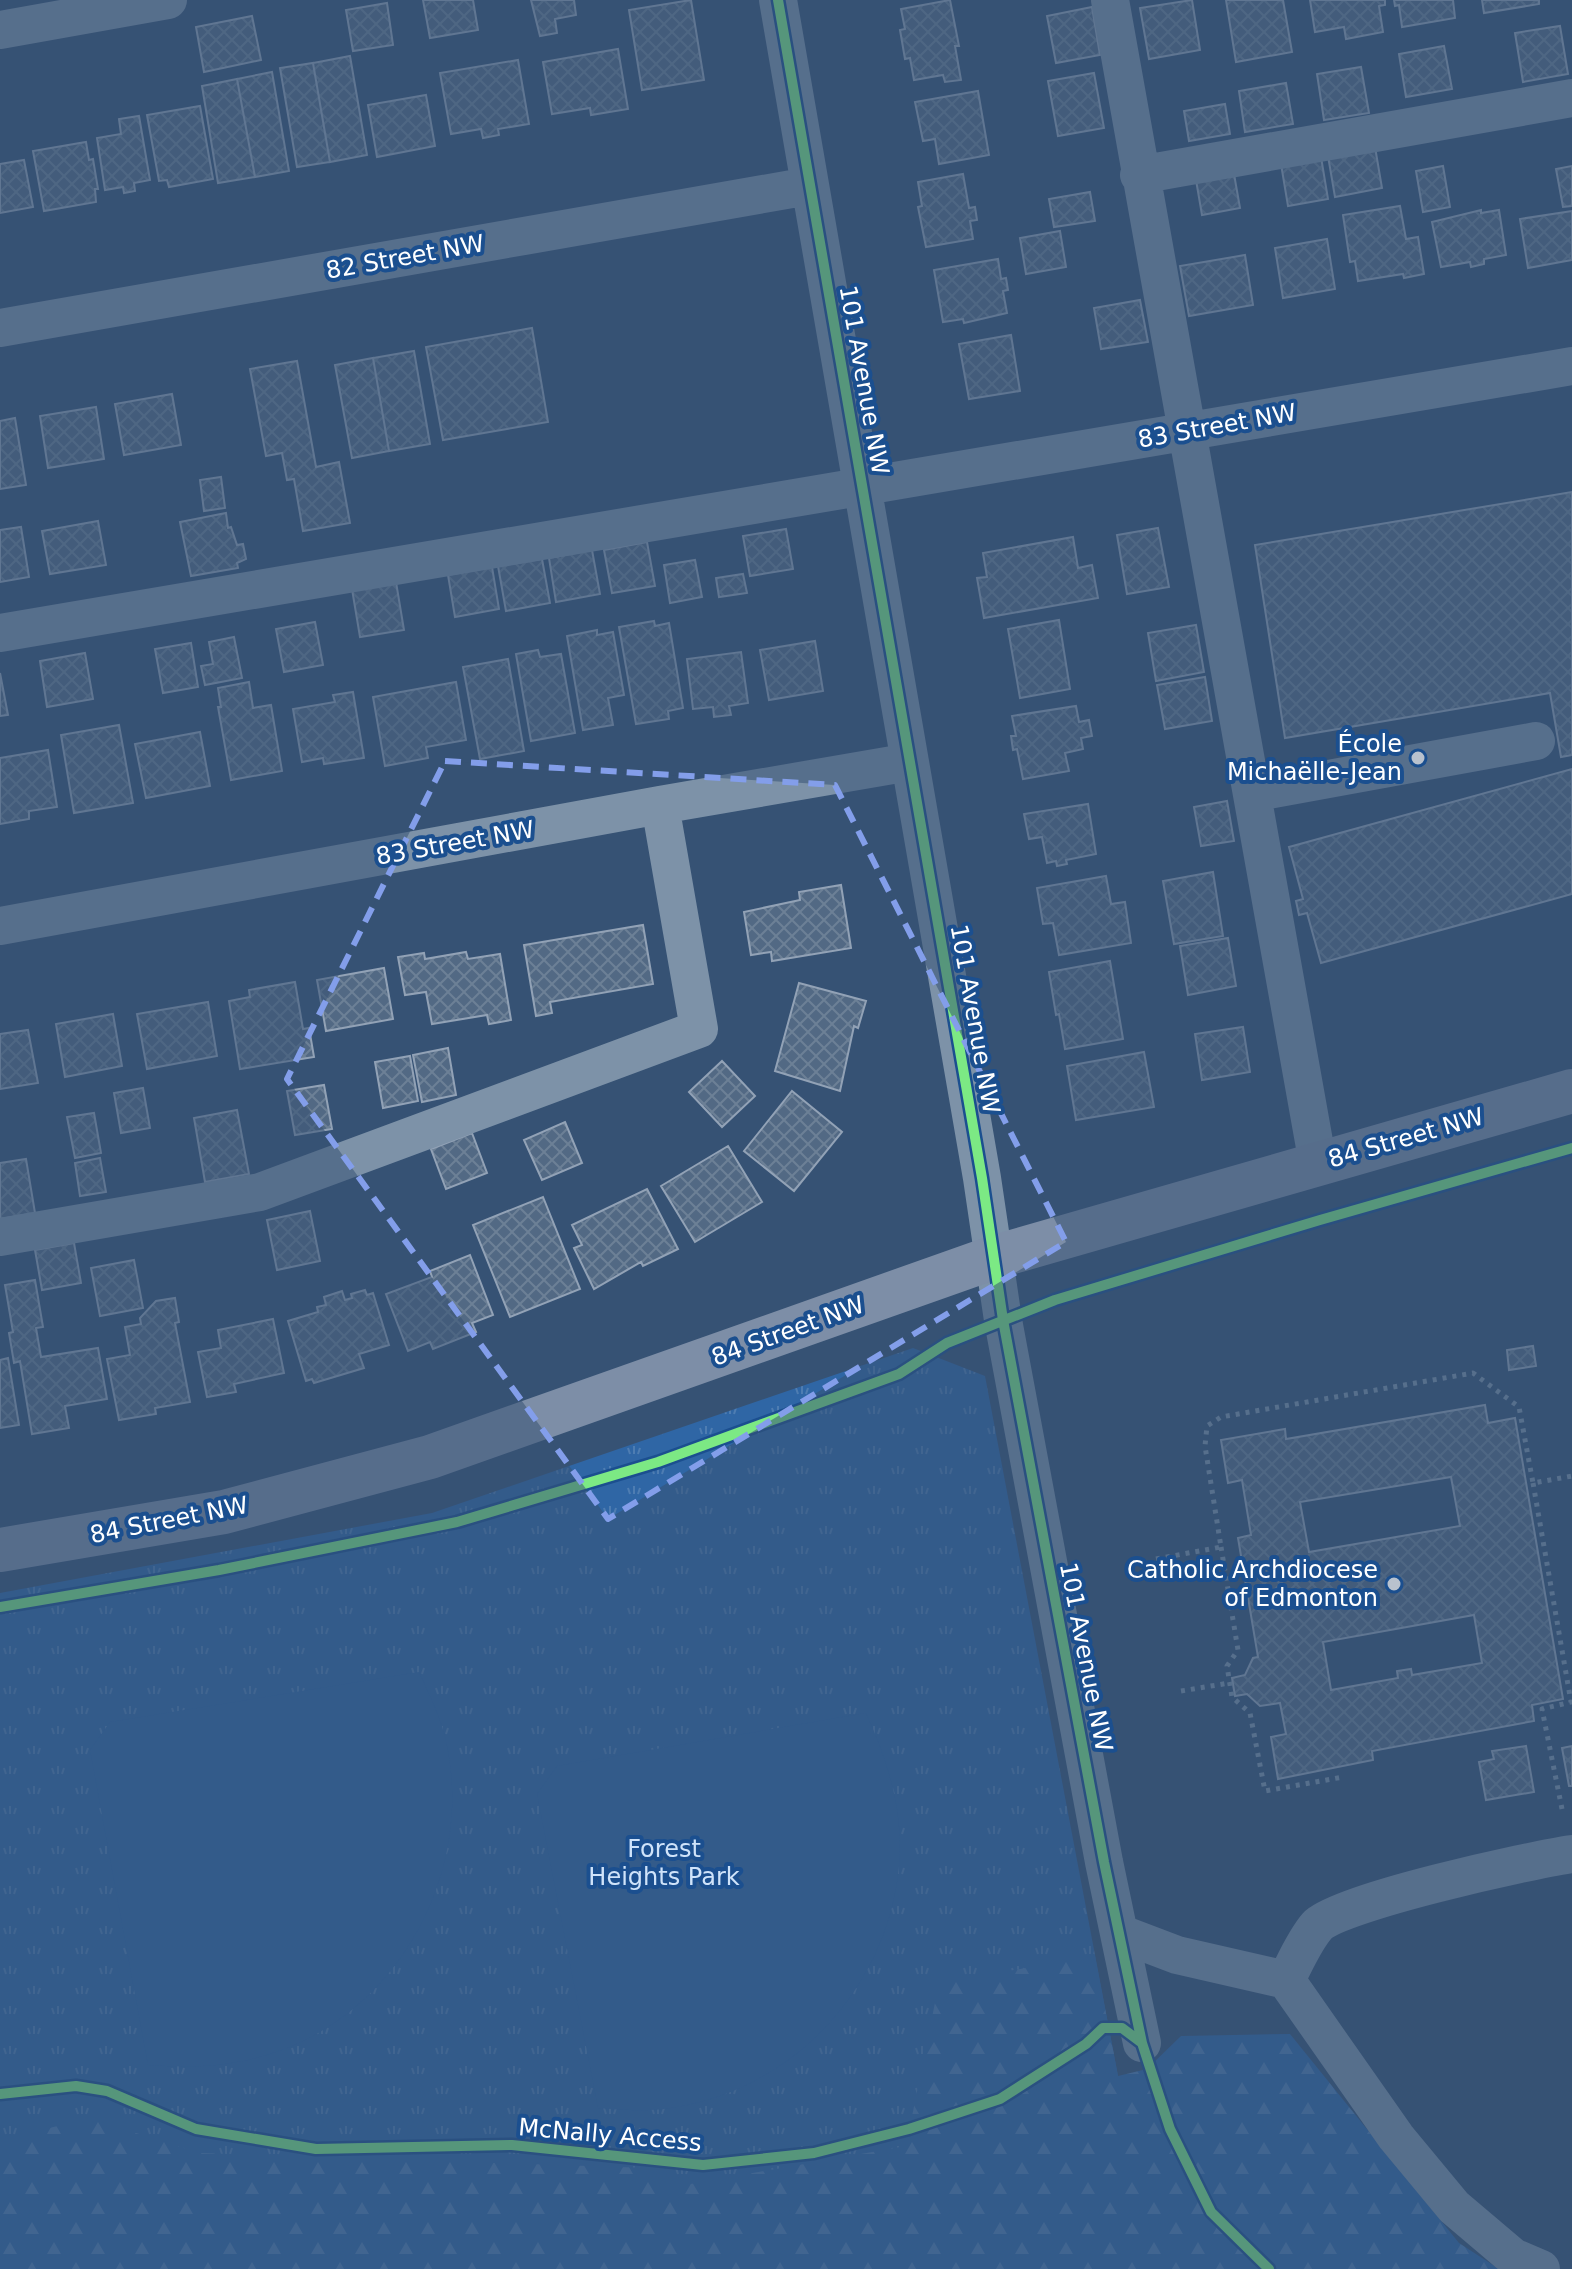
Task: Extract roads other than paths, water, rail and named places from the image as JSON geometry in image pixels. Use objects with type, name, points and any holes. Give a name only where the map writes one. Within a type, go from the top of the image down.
[{"type":"main road","name":"84 Street NW","points":[[0,1550],[224,1512],[430,1457],[995,1257],[1572,1091]]},
{"type":"street","points":[[0,30],[168,0]]},
{"type":"street","name":"101 Avenue NW","points":[[778,0],[995,1257],[1003,1320],[1142,2043]]},
{"type":"street","points":[[1110,0],[1318,1164]]},
{"type":"street","points":[[1139,175],[1572,98]]},
{"type":"street","name":"82 Street NW","points":[[0,328],[809,186]]},
{"type":"street","name":"83 Street NW","points":[[0,633],[1572,366]]},
{"type":"street","points":[[1252,793],[1536,741]]},
{"type":"street","name":"83 Street NW","points":[[0,926],[910,762]]},
{"type":"street","points":[[0,1237],[260,1192],[699,1029],[660,805]]},
{"type":"street","points":[[1286,1980],[1318,1924],[1360,1906],[1427,1886],[1572,1854]]},
{"type":"street","points":[[1119,1933],[1177,1955],[1286,1980],[1396,2137],[1454,2207],[1513,2257],[1541,2269]]},
{"type":"place","name":"École Michaëlle-Jean","points":[[1418,758]]},
{"type":"place","name":"Catholic Archdiocese of Edmonton","points":[[1394,1584]]},
{"type":"park label","name":"Forest Heights Park","points":[[664,1863]]}]
